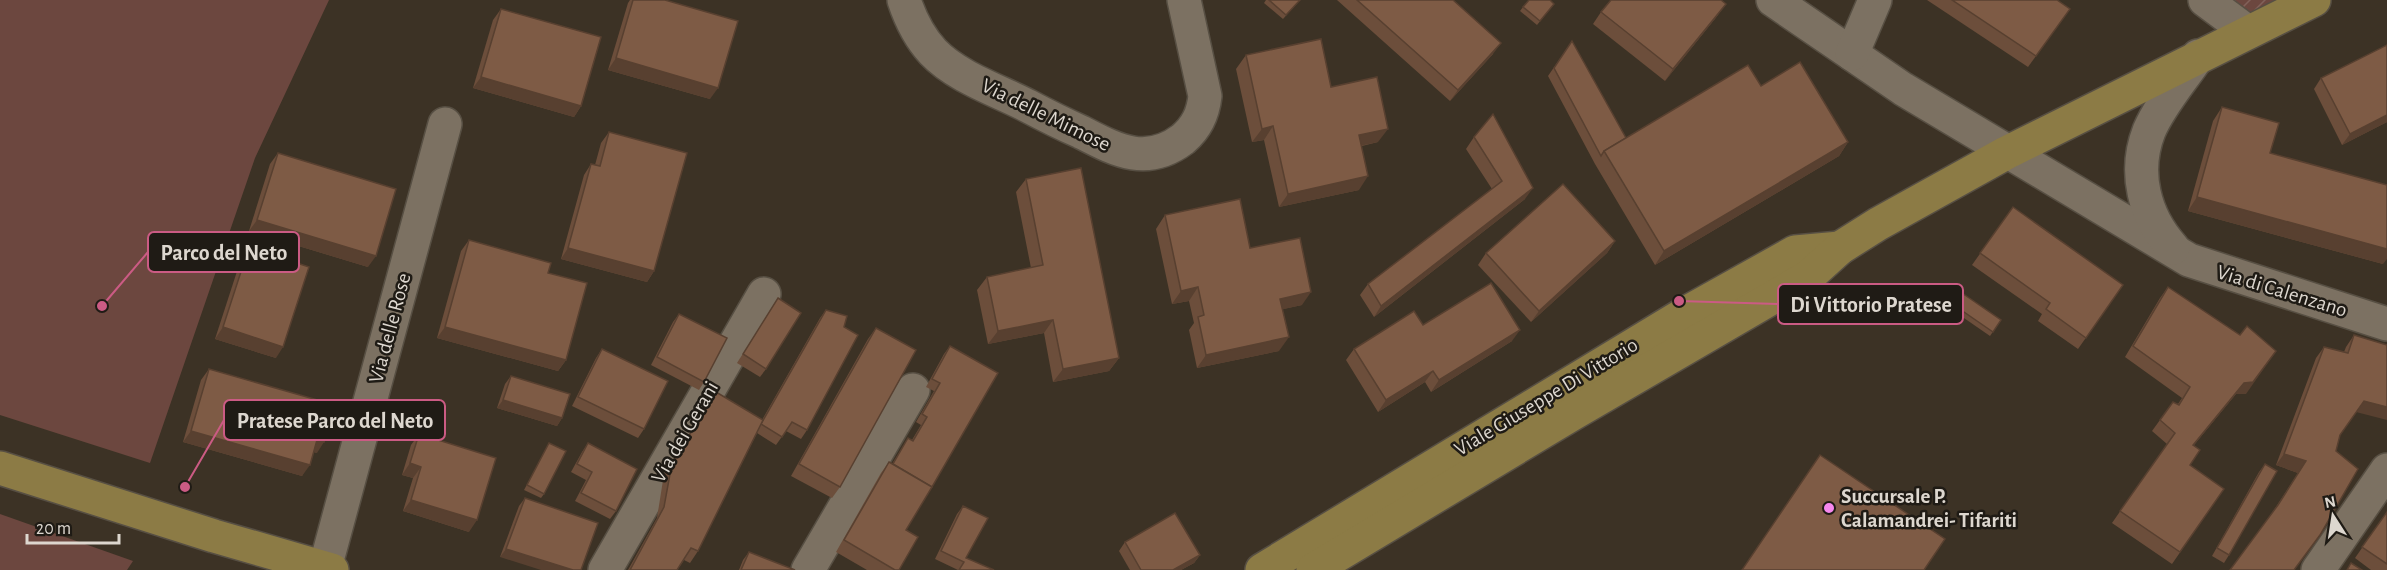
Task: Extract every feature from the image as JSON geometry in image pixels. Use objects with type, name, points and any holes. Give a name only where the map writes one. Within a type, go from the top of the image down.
[{"type":"main road","name":"Viale Giuseppe Di Vittorio","points":[[1313,570],[1574,413],[1808,278],[1840,248],[1878,224],[2006,153],[2314,0]]},
{"type":"main road","name":"Viale Giuseppe Di Vittorio","points":[[1262,570],[1686,313],[1795,252],[1840,248]]},
{"type":"main road","points":[[0,468],[214,536],[328,569]]},
{"type":"street","name":"Via delle Mimose","points":[[904,0],[916,27],[932,52],[957,70],[1119,151],[1141,153],[1151,153],[1174,145],[1193,130],[1203,110],[1205,96],[1184,0]]},
{"type":"street","name":"Via di Calenzano","points":[[1773,0],[1902,89],[2179,254],[2202,266],[2387,324]]},
{"type":"street","points":[[1852,54],[1875,0]]},
{"type":"street","points":[[2205,0],[2248,32]]},
{"type":"street","name":"Via di Calenzano","points":[[2179,254],[2154,221],[2145,197],[2141,174],[2143,152],[2150,129],[2198,56]]},
{"type":"street","name":"Via delle Rose","points":[[328,569],[445,124]]},
{"type":"street","name":"Via dei Gerani","points":[[605,570],[764,294]]},
{"type":"street","points":[[808,570],[913,390]]},
{"type":"street","points":[[2318,570],[2387,470]]},
{"type":"shaded area","points":[[0,0],[329,0],[255,158],[150,463],[0,415]]},
{"type":"shaded area","points":[[2232,0],[2278,0],[2249,14]]},
{"type":"shaded area","points":[[0,514],[133,561],[127,570],[0,570]]},
{"type":"building","points":[[633,0],[665,0],[738,21],[718,88],[616,58]]},
{"type":"building","points":[[1269,0],[1300,0],[1286,15]]},
{"type":"building","points":[[1357,0],[1453,0],[1501,43],[1458,90]]},
{"type":"building","points":[[1529,0],[1550,0],[1554,4],[1540,21],[1523,7]]},
{"type":"building","points":[[1611,0],[1721,0],[1726,4],[1673,69],[1601,12]]},
{"type":"building","points":[[1952,0],[2057,0],[2070,9],[2036,56]]},
{"type":"building","points":[[501,9],[601,37],[581,106],[481,77]]},
{"type":"building","points":[[1321,39],[1331,87],[1377,77],[1388,129],[1359,135],[1368,176],[1288,194],[1273,126],[1262,129],[1246,55]]},
{"type":"building","points":[[1572,41],[1626,138],[1604,151],[1601,156],[1554,68]]},
{"type":"building","points":[[2387,45],[2387,115],[2350,134],[2321,78]]},
{"type":"building","points":[[1800,62],[1848,142],[1664,251],[1604,151],[1748,65],[1761,86]]},
{"type":"building","points":[[2222,107],[2279,123],[2270,153],[2387,185],[2387,249],[2197,197]]},
{"type":"building","points":[[1493,114],[1533,188],[1381,306],[1368,284],[1502,181],[1474,137]]},
{"type":"building","points":[[609,132],[687,153],[654,271],[568,248],[591,164],[600,166]]},
{"type":"building","points":[[278,153],[396,189],[376,256],[257,220]]},
{"type":"building","points":[[1081,168],[1119,358],[1063,369],[1053,320],[998,331],[987,277],[1043,265],[1026,179]]},
{"type":"building","points":[[1563,184],[1615,241],[1539,311],[1486,253]]},
{"type":"building","points":[[1240,199],[1250,248],[1300,238],[1311,292],[1280,299],[1289,337],[1206,355],[1198,317],[1204,315],[1198,287],[1181,291],[1165,215]]},
{"type":"building","points":[[2013,207],[2123,285],[2086,338],[2046,309],[2050,303],[1980,253]]},
{"type":"building","points":[[469,240],[551,263],[548,273],[587,283],[566,360],[445,327]]},
{"type":"building","points":[[249,247],[309,267],[283,347],[223,327]]},
{"type":"building","points":[[1491,283],[1520,330],[1439,380],[1433,371],[1386,400],[1354,349],[1414,311],[1423,325]]},
{"type":"building","points":[[2168,287],[2240,335],[2247,326],[2276,351],[2253,382],[2244,383],[2193,445],[2200,450],[2190,465],[2224,489],[2180,552],[2120,511],[2175,433],[2160,420],[2173,402],[2179,405],[2190,387],[2133,346]]},
{"type":"building","points":[[1959,291],[2001,320],[1993,332],[1951,303]]},
{"type":"building","points":[[778,298],[801,313],[766,369],[743,354]]},
{"type":"building","points":[[826,310],[847,316],[844,327],[858,335],[807,430],[792,422],[782,437],[761,424]]},
{"type":"building","points":[[679,314],[727,338],[704,382],[657,357]]},
{"type":"building","points":[[876,328],[916,350],[840,487],[799,464]]},
{"type":"building","points":[[2354,335],[2387,345],[2387,407],[2364,401],[2340,435],[2336,451],[2358,469],[2320,535],[2294,570],[2230,570],[2278,505],[2306,461],[2284,454],[2324,347],[2348,353]]},
{"type":"building","points":[[950,346],[998,373],[932,487],[893,464],[908,438],[913,441],[927,417],[922,414],[940,383],[932,379]]},
{"type":"building","points":[[602,349],[668,381],[644,429],[578,397]]},
{"type":"building","points":[[209,369],[335,405],[324,442],[317,440],[310,465],[191,431]]},
{"type":"building","points":[[511,376],[570,394],[562,418],[503,400]]},
{"type":"building","points":[[716,392],[763,420],[698,551],[691,548],[677,570],[630,570],[664,507],[672,463]]},
{"type":"building","points":[[419,434],[496,458],[477,520],[411,500],[421,467],[410,463]]},
{"type":"building","points":[[549,443],[566,451],[544,494],[527,485]]},
{"type":"building","points":[[588,443],[637,469],[616,511],[581,493],[592,472],[577,464]]},
{"type":"building","name":"Succursale P. Calamandrei- Tifariti","points":[[1820,455],[1945,539],[1924,570],[1742,570]]},
{"type":"building","points":[[889,462],[932,487],[906,530],[918,537],[899,570],[895,570],[844,540]]},
{"type":"building","points":[[2265,464],[2277,471],[2229,555],[2217,548]]},
{"type":"building","points":[[525,498],[598,523],[581,570],[573,570],[506,549]]},
{"type":"building","points":[[963,506],[988,518],[966,558],[994,570],[959,570],[964,562],[941,551]]},
{"type":"building","points":[[2387,512],[2387,564],[2362,547]]},
{"type":"building","points":[[1175,513],[1200,555],[1173,570],[1141,570],[1125,542]]},
{"type":"building","points":[[749,552],[795,570],[741,570]]},
{"type":"building","points":[[2351,563],[2362,570],[2347,570]]},
{"type":"place","name":"Di Vittorio Pratese","points":[[1679,301]]},
{"type":"place","name":"Parco del Neto","points":[[102,306]]},
{"type":"place","name":"Pratese Parco del Neto","points":[[185,487]]},
{"type":"place","name":"Succursale P. Calamandrei- Tifariti","points":[[1829,508]]}]
